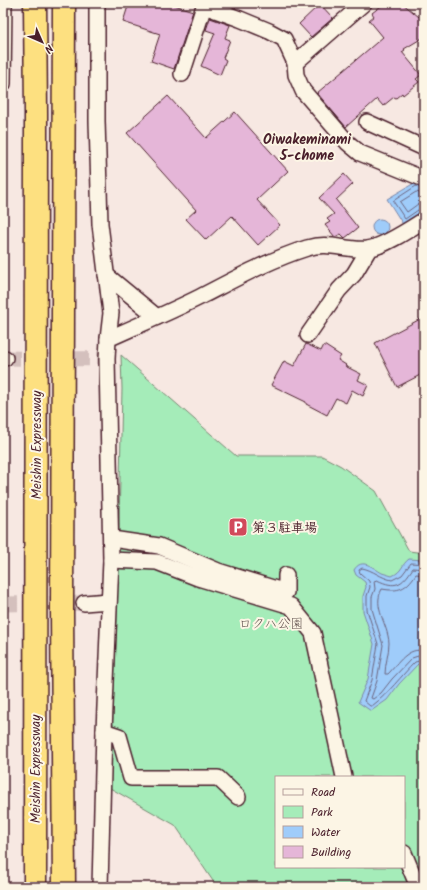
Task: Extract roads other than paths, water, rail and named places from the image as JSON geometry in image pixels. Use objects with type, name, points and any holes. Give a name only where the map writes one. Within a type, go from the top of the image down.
[{"type":"highway","name":"Meishin Expressway","points":[[35,887],[36,3]]},
{"type":"highway","name":"Meishin Expressway","points":[[64,3],[62,578],[64,887]]},
{"type":"street","points":[[3,84],[4,3]]},
{"type":"street","points":[[97,3],[97,121],[100,224],[111,313],[107,359],[112,539],[104,731],[100,887]]},
{"type":"street","points":[[295,63],[364,3]]},
{"type":"street","points":[[182,74],[204,6],[269,31],[284,39],[295,63],[296,75],[303,91],[348,143],[360,153],[424,179]]},
{"type":"street","points":[[367,122],[424,148]]},
{"type":"street","points":[[108,339],[157,317],[260,266],[308,247],[324,244],[358,249],[369,248],[402,234],[424,220]]},
{"type":"street","points":[[308,335],[339,290],[354,274],[369,248]]},
{"type":"street","points":[[106,275],[157,317]]},
{"type":"street","points":[[112,539],[159,546],[218,571],[286,592],[286,575]]},
{"type":"street","points":[[112,560],[157,562],[198,578],[291,606],[313,632],[344,776]]},
{"type":"street","points":[[84,603],[109,601]]},
{"type":"street","points":[[104,731],[119,736],[131,778],[218,778],[238,797]]},
{"type":"street","points":[[405,855],[418,887]]},
{"type":"water","points":[[416,182],[424,185],[424,211],[404,226],[387,199]]},
{"type":"water","points":[[377,219],[383,219],[388,224],[386,233],[383,235],[377,235],[372,230],[372,224]]},
{"type":"water","points":[[409,559],[424,560],[424,669],[418,664],[399,684],[387,700],[371,711],[358,702],[368,679],[374,644],[363,611],[363,596],[366,587],[365,582],[356,575],[354,570],[360,564],[364,564],[392,576],[400,570]]},
{"type":"tunnel","points":[[5,358],[107,359]]},
{"type":"tunnel","points":[[3,604],[84,603]]},
{"type":"place","name":"第３駐車場","points":[[238,527]]},
{"type":"district","name":"Oiwakeminami 5-chome","points":[[307,148]]},
{"type":"park label","name":"ロクハ公園","points":[[271,623]]}]
